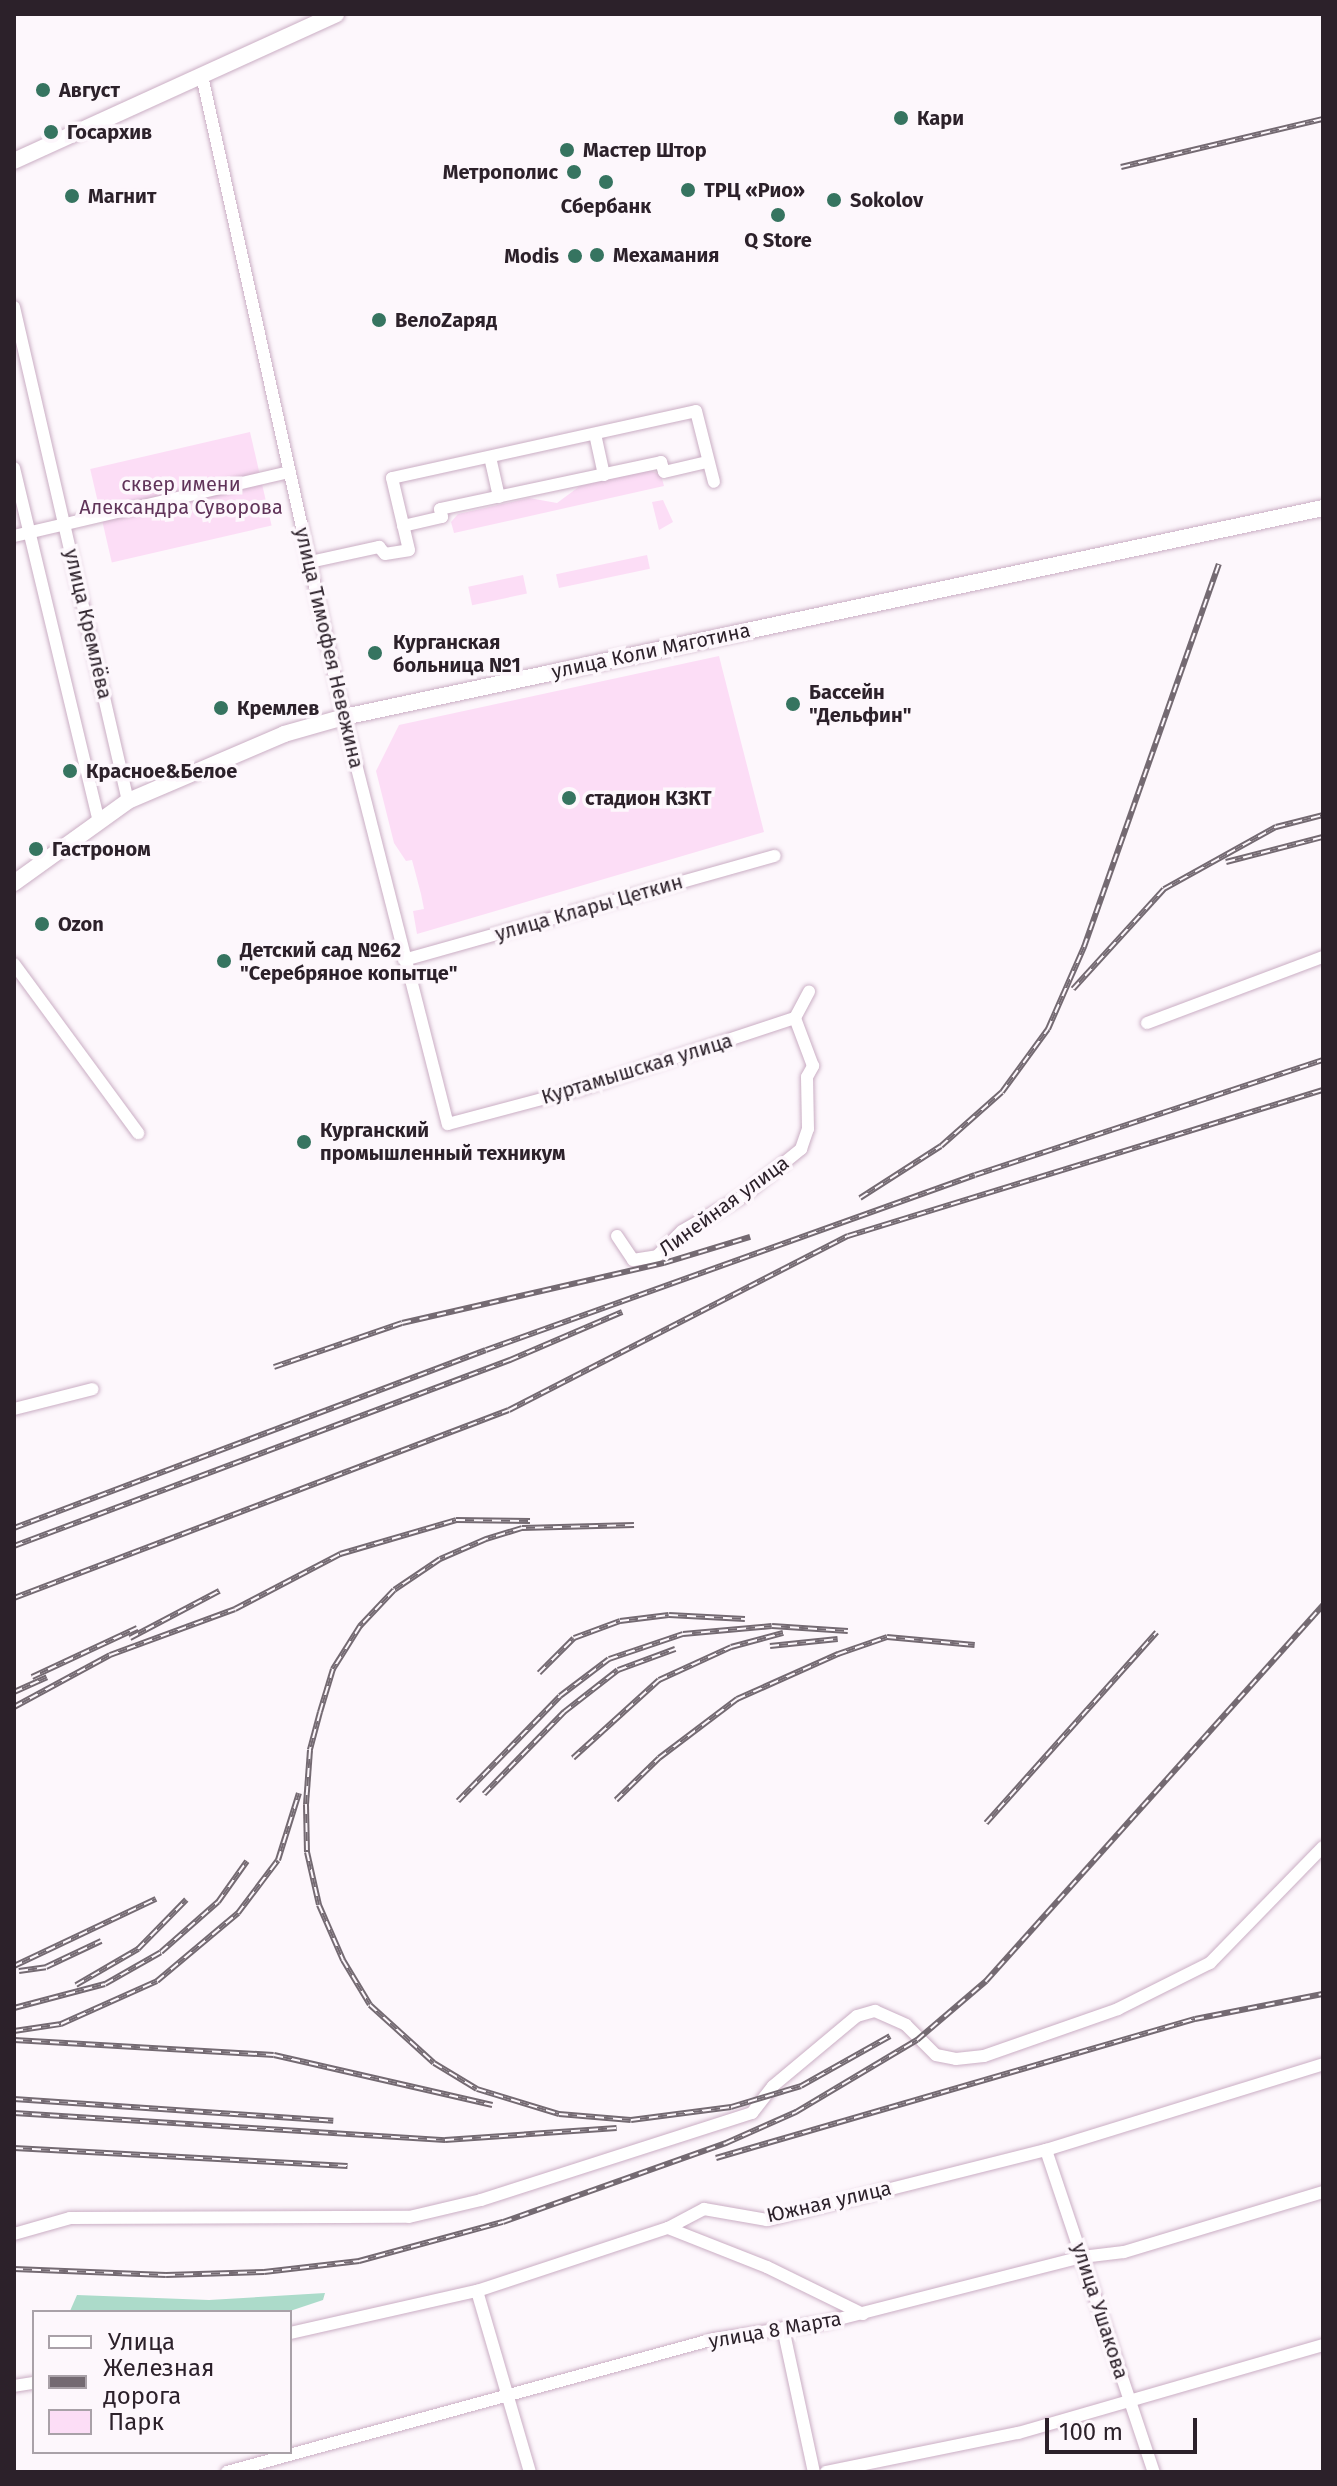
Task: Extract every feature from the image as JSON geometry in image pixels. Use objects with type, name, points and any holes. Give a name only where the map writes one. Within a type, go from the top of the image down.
[{"type":"main road","points":[[14,161],[336,14]]},
{"type":"main road","name":"улица Коли Мяготина","points":[[14,883],[128,801],[199,767],[344,717],[1323,508]]},
{"type":"street","name":"улица Тимофея Невежина","points":[[202,76],[344,717],[448,1124]]},
{"type":"street","name":"улица Кремлёва","points":[[14,307],[128,801]]},
{"type":"street","points":[[310,562],[379,547],[385,554],[409,550],[392,478],[696,411],[714,482]]},
{"type":"street","points":[[595,434],[604,475]]},
{"type":"street","points":[[490,457],[499,497]]},
{"type":"street","points":[[403,526],[442,517],[440,509],[661,462],[664,472],[707,462]]},
{"type":"street","name":"улица Кремлёва","points":[[14,468],[99,821]]},
{"type":"street","points":[[14,536],[290,472]]},
{"type":"street","name":"улица Клары Цеткин","points":[[404,960],[775,856]]},
{"type":"street","points":[[1147,1023],[1323,957]]},
{"type":"street","points":[[14,964],[138,1133]]},
{"type":"street","points":[[795,1018],[809,992]]},
{"type":"street","name":"Куртамышская улица","points":[[448,1124],[580,1089],[795,1018]]},
{"type":"street","name":"Линейная улица","points":[[617,1236],[633,1260],[657,1256],[682,1231],[743,1196],[801,1149],[808,1129],[807,1077],[813,1066],[795,1018]]},
{"type":"street","points":[[14,1409],[93,1389]]},
{"type":"street","points":[[14,2234],[70,2218],[409,2217],[481,2200],[752,2113],[785,2076],[857,2016],[875,2011],[906,2025],[936,2055],[956,2059],[984,2056],[1118,2009],[1210,1963],[1323,1847]]},
{"type":"street","name":"Южная улица","points":[[292,2333],[477,2291],[668,2228],[704,2209],[767,2220],[1046,2150],[1323,2064]]},
{"type":"street","name":"улица Ушакова","points":[[1046,2150],[1154,2472]]},
{"type":"street","name":"улица 8 Марта","points":[[227,2472],[512,2398],[714,2339],[863,2314],[1082,2257],[1124,2252],[1323,2192]]},
{"type":"street","points":[[668,2228],[767,2267],[863,2314]]},
{"type":"street","points":[[477,2291],[512,2398],[530,2472]]},
{"type":"street","points":[[783,2328],[814,2472]]},
{"type":"street","points":[[826,2472],[1130,2404],[1323,2345]]},
{"type":"green space","name":"сквер имени Александра Суворова","points":[[250,432],[272,526],[112,562],[90,469]]},
{"type":"green space","points":[[650,470],[661,475],[664,486],[454,533],[451,522],[458,514],[529,498],[557,503],[580,486]]},
{"type":"green space","points":[[663,500],[673,522],[659,530],[652,502]]},
{"type":"green space","points":[[647,555],[650,569],[559,588],[556,574]]},
{"type":"green space","points":[[523,575],[527,594],[472,605],[468,587]]},
{"type":"green space","name":"стадион КЗКТ","points":[[719,656],[764,832],[417,934],[413,911],[424,909],[421,894],[412,860],[406,861],[394,843],[376,771],[399,725]]},
{"type":"shaded area","points":[[325,2293],[323,2300],[292,2310],[70,2310],[77,2295],[209,2300]]},
{"type":"railway","points":[[1121,167],[1323,119]]},
{"type":"railway","points":[[860,1198],[941,1146],[1002,1092],[1048,1029],[1084,947],[1219,564]]},
{"type":"railway","points":[[1073,989],[1164,889],[1276,827],[1323,815]]},
{"type":"railway","points":[[1226,862],[1323,837]]},
{"type":"railway","points":[[14,1528],[486,1350],[975,1175],[1323,1060]]},
{"type":"railway","points":[[14,1598],[509,1410],[848,1236],[1323,1090]]},
{"type":"railway","points":[[274,1367],[402,1323],[664,1263],[750,1237]]},
{"type":"railway","points":[[14,1546],[510,1360],[622,1312]]},
{"type":"railway","points":[[14,1707],[110,1655],[235,1609],[340,1554],[456,1520],[530,1521]]},
{"type":"railway","points":[[634,1525],[522,1528],[486,1539],[440,1559],[394,1590],[360,1626],[333,1669],[320,1712],[310,1750],[306,1805],[307,1852],[319,1905],[343,1960],[370,2005],[434,2063],[477,2089],[559,2114],[631,2120],[731,2107],[801,2086],[890,2036]]},
{"type":"railway","points":[[130,1638],[219,1591]]},
{"type":"railway","points":[[14,2269],[166,2275],[264,2272],[359,2261],[503,2222],[726,2143],[796,2112],[917,2040],[986,1981],[1323,1605]]},
{"type":"railway","points":[[539,1673],[574,1638],[620,1621],[669,1615],[745,1619]]},
{"type":"railway","points":[[458,1801],[560,1696],[609,1659],[683,1634],[772,1626],[848,1631]]},
{"type":"railway","points":[[32,1677],[137,1628]]},
{"type":"railway","points":[[986,1823],[1157,1632]]},
{"type":"railway","points":[[573,1758],[659,1680],[731,1647],[783,1633]]},
{"type":"railway","points":[[616,1800],[659,1758],[737,1699],[838,1654],[887,1637],[975,1645]]},
{"type":"railway","points":[[770,1646],[838,1639]]},
{"type":"railway","points":[[484,1794],[564,1712],[618,1670],[675,1649]]},
{"type":"railway","points":[[14,1692],[47,1677]]},
{"type":"railway","points":[[14,2031],[61,2024],[157,1981],[238,1913],[278,1860],[299,1793]]},
{"type":"railway","points":[[14,2008],[105,1984],[161,1952],[218,1902],[247,1861]]},
{"type":"railway","points":[[14,1966],[156,1899]]},
{"type":"railway","points":[[76,1985],[138,1949],[186,1900]]},
{"type":"railway","points":[[19,1971],[46,1967],[101,1941]]},
{"type":"railway","points":[[716,2158],[1195,2019],[1323,1994]]},
{"type":"railway","points":[[14,2040],[274,2055],[492,2105]]},
{"type":"railway","points":[[14,2099],[333,2121]]},
{"type":"railway","points":[[14,2113],[445,2140],[617,2128]]},
{"type":"railway","points":[[14,2148],[348,2166]]},
{"type":"place","name":"Август","points":[[43,90]]},
{"type":"place","name":"Кари","points":[[901,118]]},
{"type":"place","name":"Госархив","points":[[51,132]]},
{"type":"place","name":"Мастер Штор","points":[[567,150]]},
{"type":"place","name":"Метрополис","points":[[574,172]]},
{"type":"place","name":"Сбербанк","points":[[606,182]]},
{"type":"place","name":"ТРЦ «Рио»","points":[[688,190]]},
{"type":"place","name":"Магнит","points":[[72,196]]},
{"type":"place","name":"Sokolov","points":[[834,200]]},
{"type":"place","name":"Q Store","points":[[778,215]]},
{"type":"place","name":"Мехамания","points":[[597,255]]},
{"type":"place","name":"Modis","points":[[575,256]]},
{"type":"place","name":"ВелоZаряд","points":[[379,320]]},
{"type":"place","name":"Курганская больница №1","points":[[375,653]]},
{"type":"place","name":"Бассейн \"Дельфин\"","points":[[793,704]]},
{"type":"place","name":"Кремлев","points":[[221,708]]},
{"type":"place","name":"Красное&Белое","points":[[70,771]]},
{"type":"place","name":"стадион КЗКТ","points":[[569,798]]},
{"type":"place","name":"Гастроном","points":[[36,849]]},
{"type":"place","name":"Ozon","points":[[42,924]]},
{"type":"place","name":"Детский сад №62 \"Серебряное копытце\"","points":[[224,961]]},
{"type":"place","name":"Курганский промышленный техникум","points":[[304,1142]]}]
